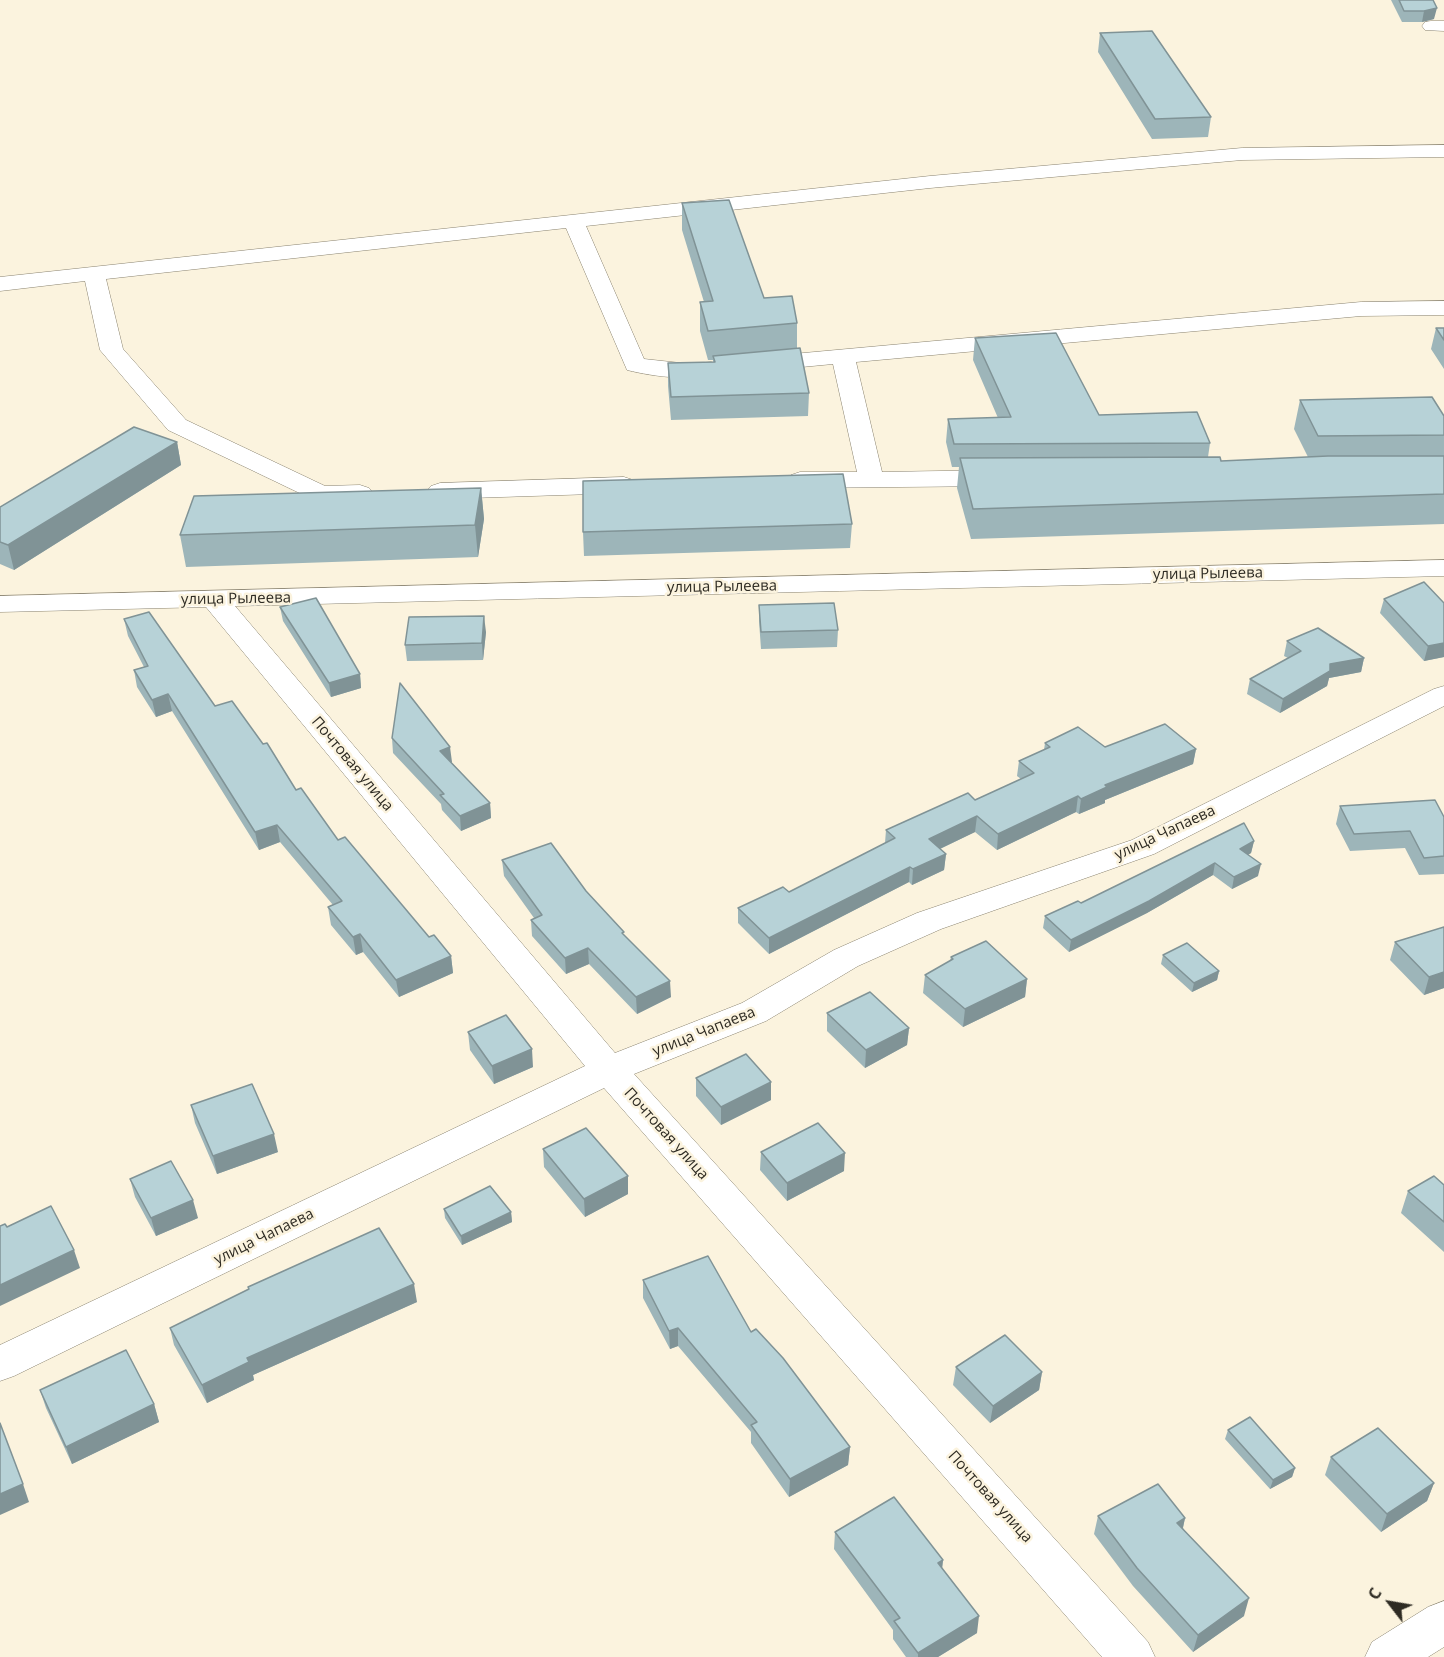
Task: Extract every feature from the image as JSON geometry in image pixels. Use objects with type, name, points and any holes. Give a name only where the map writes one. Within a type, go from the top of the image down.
[{"type":"street","points":[[0,284],[930,182],[1231,155],[1444,152]]},
{"type":"street","points":[[573,221],[635,365],[690,371],[1361,309],[1444,308]]},
{"type":"street","points":[[94,274],[112,350],[177,425],[321,494],[381,492]]},
{"type":"street","points":[[843,356],[871,478]]},
{"type":"street","points":[[775,481],[871,478],[1026,478]]},
{"type":"street","points":[[417,491],[644,485]]},
{"type":"street","name":"улица Рылеева","points":[[0,604],[1444,568]]},
{"type":"street","name":"Почтовая улица","points":[[214,599],[609,1070],[1132,1657]]},
{"type":"street","name":"улица Чапаева","points":[[0,1364],[609,1070],[754,1012],[846,958],[929,921],[1143,847],[1444,695]]},
{"type":"street","points":[[1388,1657],[1444,1622]]},
{"type":"building","points":[[1399,0],[1433,0],[1437,8],[1424,11],[1404,11]]},
{"type":"building","points":[[1152,31],[1211,117],[1155,119],[1100,33]]},
{"type":"building","points":[[729,200],[764,298],[792,296],[797,323],[708,331],[700,302],[713,301],[682,203]]},
{"type":"building","points":[[1436,328],[1444,328],[1444,340]]},
{"type":"building","points":[[1056,333],[1099,415],[1197,412],[1210,443],[954,444],[948,419],[1011,417],[975,338]]},
{"type":"building","points":[[800,348],[809,393],[671,397],[668,363],[715,362],[713,356]]},
{"type":"building","points":[[1432,397],[1444,416],[1444,435],[1318,436],[1300,400]]},
{"type":"building","points":[[134,427],[177,442],[8,545],[0,542],[0,507]]},
{"type":"building","points":[[1328,456],[1444,456],[1444,494],[973,509],[960,458],[1220,457],[1221,461]]},
{"type":"building","points":[[843,474],[852,524],[583,532],[583,481]]},
{"type":"building","points":[[481,488],[475,525],[180,535],[194,496]]},
{"type":"building","points":[[1424,582],[1444,603],[1444,643],[1428,646],[1384,599]]},
{"type":"building","points":[[316,598],[360,674],[329,683],[280,607]]},
{"type":"building","points":[[834,603],[838,630],[761,632],[759,605]]},
{"type":"building","points":[[149,612],[215,706],[232,701],[263,744],[267,743],[296,790],[301,788],[338,840],[345,837],[429,937],[434,935],[451,956],[396,980],[360,934],[353,937],[328,907],[342,901],[277,825],[255,832],[168,694],[152,700],[134,670],[148,666],[124,619]]},
{"type":"building","points":[[484,616],[482,643],[405,645],[409,617]]},
{"type":"building","points":[[1318,628],[1364,658],[1330,664],[1330,671],[1283,699],[1250,679],[1301,651],[1287,641]]},
{"type":"building","points":[[400,683],[450,747],[440,751],[490,803],[460,816],[440,795],[444,794],[392,738]]},
{"type":"building","points":[[1165,724],[1196,749],[1105,785],[1107,787],[1081,799],[1078,796],[998,834],[977,816],[929,839],[946,854],[913,869],[910,867],[769,938],[738,908],[783,887],[789,892],[895,838],[886,830],[968,793],[975,800],[1034,773],[1019,761],[1050,747],[1045,743],[1078,727],[1105,747]]},
{"type":"building","points":[[1435,800],[1444,817],[1444,856],[1424,858],[1410,831],[1354,834],[1340,806]]},
{"type":"building","points":[[1244,823],[1254,841],[1240,849],[1261,864],[1234,877],[1215,863],[1149,901],[1071,940],[1045,916],[1078,901],[1081,903]]},
{"type":"building","points":[[551,843],[586,891],[624,932],[622,933],[670,981],[636,997],[588,948],[565,958],[531,920],[542,915],[502,860]]},
{"type":"building","points":[[1444,927],[1444,972],[1429,977],[1395,942]]},
{"type":"building","points":[[986,941],[1027,979],[965,1009],[925,975],[953,959],[951,957]]},
{"type":"building","points":[[1187,943],[1219,971],[1194,983],[1163,955]]},
{"type":"building","points":[[870,992],[909,1028],[866,1050],[827,1013]]},
{"type":"building","points":[[506,1015],[532,1049],[492,1066],[468,1032]]},
{"type":"building","points":[[746,1054],[771,1082],[721,1107],[696,1078]]},
{"type":"building","points":[[252,1084],[274,1134],[213,1156],[191,1105]]},
{"type":"building","points":[[818,1123],[845,1153],[787,1183],[761,1152]]},
{"type":"building","points":[[586,1128],[628,1176],[584,1199],[543,1149]]},
{"type":"building","points":[[171,1161],[193,1200],[151,1218],[130,1179]]},
{"type":"building","points":[[1434,1176],[1444,1185],[1444,1222],[1408,1191]]},
{"type":"building","points":[[490,1186],[511,1212],[461,1236],[444,1209]]},
{"type":"building","points":[[51,1206],[74,1250],[0,1285],[0,1226],[5,1224],[7,1227]]},
{"type":"building","points":[[379,1228],[414,1284],[247,1358],[249,1362],[202,1385],[170,1328],[249,1289],[248,1287]]},
{"type":"building","points":[[708,1256],[751,1332],[756,1329],[783,1358],[850,1447],[790,1479],[751,1425],[757,1422],[678,1328],[669,1331],[643,1280]]},
{"type":"building","points":[[1005,1335],[1042,1372],[993,1406],[956,1367]]},
{"type":"building","points":[[126,1350],[154,1404],[66,1447],[40,1390]]},
{"type":"building","points":[[1250,1417],[1295,1468],[1273,1480],[1228,1430]]},
{"type":"building","points":[[0,1423],[23,1484],[0,1494]]},
{"type":"building","points":[[1378,1428],[1434,1483],[1387,1514],[1331,1457]]},
{"type":"building","points":[[1158,1484],[1185,1518],[1177,1523],[1249,1598],[1198,1635],[1137,1568],[1098,1516]]},
{"type":"building","points":[[894,1497],[943,1560],[938,1563],[979,1616],[918,1653],[894,1621],[900,1618],[835,1532]]}]
